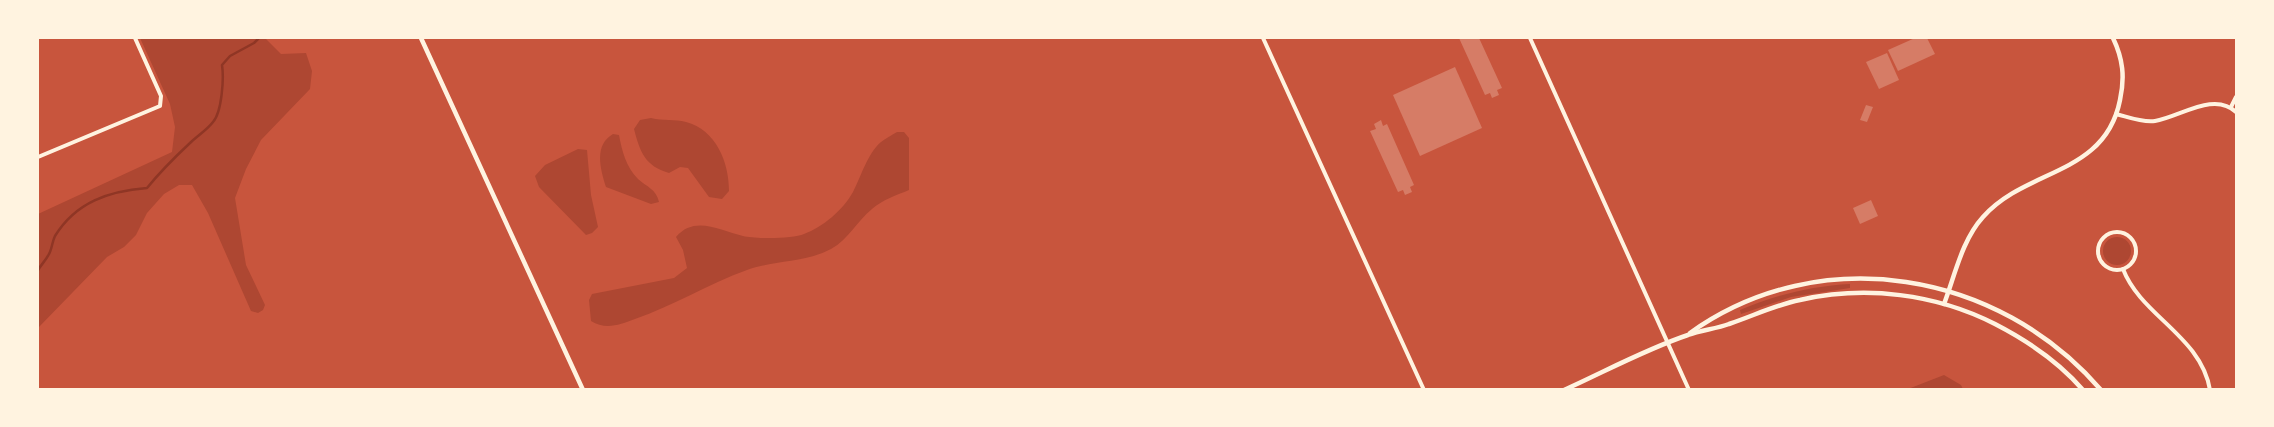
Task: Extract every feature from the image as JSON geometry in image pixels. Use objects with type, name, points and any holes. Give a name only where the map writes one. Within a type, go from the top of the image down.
[{"type":"street","points":[[38,157],[157,108],[162,104],[161,96],[135,38]]},
{"type":"street","points":[[421,38],[583,390]]},
{"type":"street","points":[[1263,38],[1424,390]]},
{"type":"street","points":[[1530,38],[1689,390]]},
{"type":"street","points":[[1944,304],[1966,245],[1983,216],[2004,197],[2085,156],[2106,135],[2116,114],[2122,89],[2122,58],[2113,38]]},
{"type":"street","points":[[2231,106],[2236,97]]},
{"type":"street","points":[[2116,114],[2153,122],[2202,105],[2231,106],[2236,112]]},
{"type":"street","points":[[2113,232],[2126,233],[2135,242],[2136,256],[2133,262],[2123,269],[2110,269],[2105,266],[2098,256],[2098,249],[2102,238],[2113,232]]},
{"type":"street","points":[[2123,269],[2128,282],[2140,297],[2174,330],[2199,361],[2210,390]]},
{"type":"street","points":[[1564,390],[1668,344],[1689,334],[1721,313],[1771,292],[1828,280],[1862,278],[1919,284],[1949,290],[1992,307],[2042,336],[2082,368],[2101,390]]},
{"type":"street","points":[[1689,334],[1728,325],[1770,308],[1800,300],[1862,292],[1915,297],[1969,312],[2011,332],[2050,359],[2083,390]]},
{"type":"shaded area","points":[[140,38],[265,38],[281,54],[306,53],[312,71],[310,89],[261,140],[246,169],[235,198],[246,265],[265,305],[263,310],[258,313],[251,311],[208,213],[192,185],[179,185],[164,194],[147,213],[136,235],[124,247],[107,257],[38,328],[38,214],[172,152],[175,127],[170,104]]},
{"type":"shaded area","points":[[651,118],[686,122],[705,132],[713,140],[723,159],[728,180],[729,191],[722,199],[709,197],[688,168],[680,167],[669,173],[649,162],[641,151],[634,129],[640,120]]},
{"type":"shaded area","points":[[897,132],[904,132],[909,138],[909,190],[876,206],[843,240],[831,249],[811,257],[768,264],[747,270],[663,308],[624,323],[607,326],[591,321],[589,300],[592,294],[674,278],[687,268],[683,250],[676,237],[683,230],[699,225],[749,237],[783,238],[799,236],[818,227],[838,211],[849,199],[868,159],[876,147]]},
{"type":"shaded area","points":[[613,134],[619,135],[623,153],[630,169],[638,179],[653,191],[659,202],[651,204],[606,187],[600,158],[603,144]]},
{"type":"shaded area","points":[[578,149],[587,150],[591,195],[598,227],[592,233],[586,235],[539,187],[535,176],[545,165]]},
{"type":"shaded area","points":[[2117,237],[2127,241],[2131,251],[2127,261],[2117,265],[2107,261],[2103,251],[2107,241]]},
{"type":"shaded area","points":[[1850,284],[1850,288],[1791,297],[1741,314],[1740,310],[1780,296],[1808,289]]},
{"type":"shaded area","points":[[1944,375],[1961,385],[1963,389],[1908,389]]},
{"type":"building","points":[[1459,38],[1479,38],[1502,88],[1497,90],[1499,95],[1492,98],[1490,93],[1485,95]]},
{"type":"building","points":[[1915,38],[1927,38],[1935,54],[1898,71],[1888,50]]},
{"type":"building","points":[[1887,53],[1899,80],[1879,89],[1866,62]]},
{"type":"building","points":[[1455,67],[1482,128],[1420,156],[1393,95]]},
{"type":"building","points":[[1866,105],[1873,107],[1867,122],[1860,120]]},
{"type":"building","points":[[1381,120],[1383,126],[1387,124],[1414,185],[1410,187],[1412,192],[1405,195],[1403,190],[1398,192],[1370,131],[1376,129],[1374,124]]},
{"type":"building","points":[[1871,200],[1878,216],[1860,224],[1853,208]]},
{"type":"waterway","points":[[38,270],[50,252],[55,236],[63,224],[73,215],[95,200],[120,192],[147,188],[173,159],[211,125],[216,117],[220,103],[223,78],[222,65],[230,56],[254,43],[259,38]]}]
